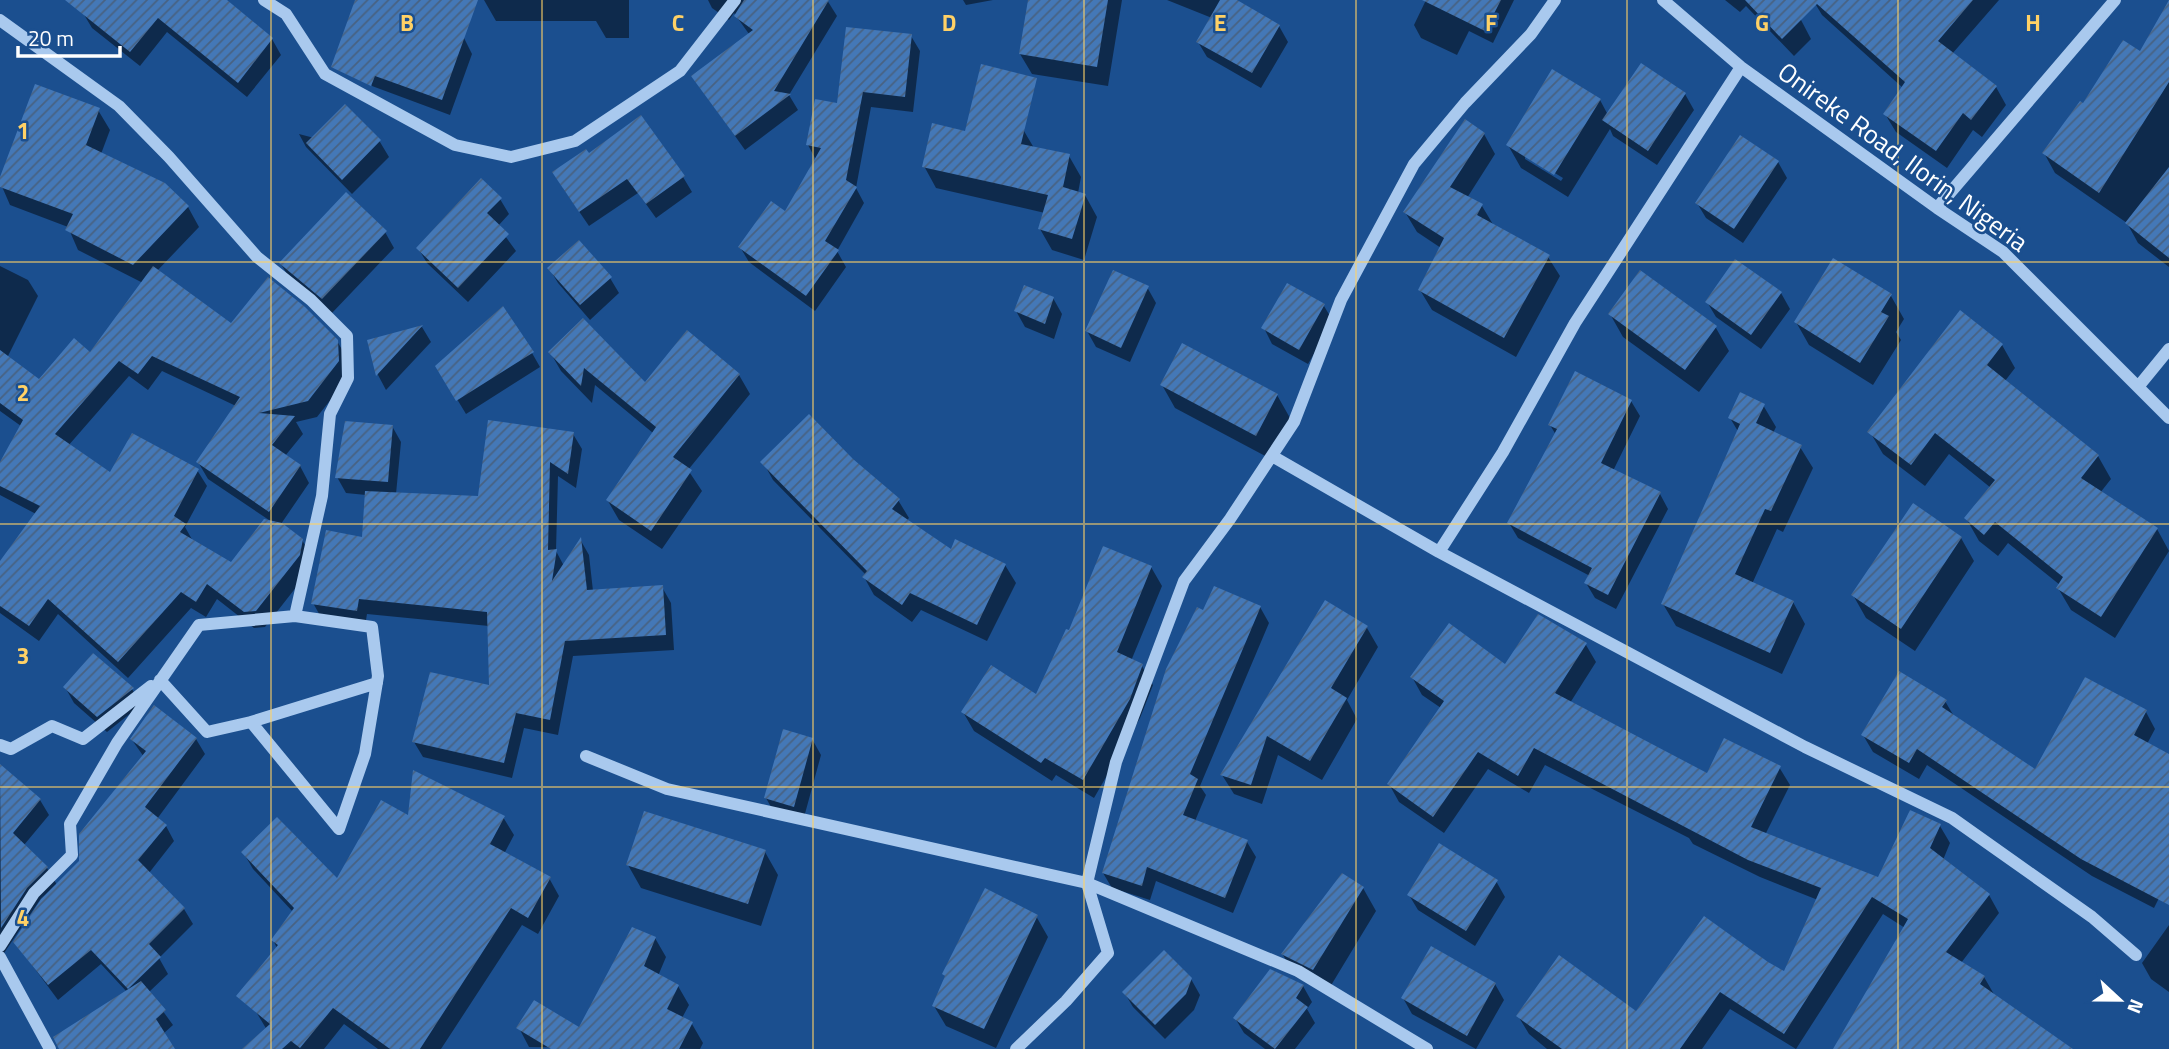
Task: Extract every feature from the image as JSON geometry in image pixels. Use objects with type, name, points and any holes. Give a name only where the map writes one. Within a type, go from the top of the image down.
[{"type":"street","points":[[264,0],[286,14],[325,74],[455,145],[511,157],[575,141],[680,71],[730,10],[735,0]]},
{"type":"street","points":[[1016,1049],[1066,1001],[1108,953],[1087,883],[1116,762],[1152,659],[1184,581],[1294,422],[1341,300],[1414,164],[1465,103],[1531,34],[1555,0]]},
{"type":"street","name":"Onireke Road, Ilorin, Nigeria","points":[[1663,0],[1741,67],[1937,208],[2003,252],[2169,418]]},
{"type":"street","points":[[1937,208],[2115,0]]},
{"type":"street","points":[[0,20],[119,107],[169,157],[257,257],[311,300],[347,336],[348,378],[330,414],[322,496],[295,616]]},
{"type":"street","points":[[1439,552],[1503,452],[1575,323],[1741,67]]},
{"type":"street","points":[[2138,387],[2169,349]]},
{"type":"street","points":[[1272,456],[1439,552],[1805,747],[1952,818],[2081,909],[2136,955]]},
{"type":"street","points":[[0,946],[34,893],[72,855],[69,824],[117,743],[199,625],[295,616],[372,627],[377,683],[365,754],[339,829],[251,722]]},
{"type":"street","points":[[160,680],[207,732],[251,722],[377,683]]},
{"type":"street","points":[[0,745],[11,749],[52,726],[83,739],[160,680]]},
{"type":"street","points":[[586,755],[667,789],[1087,883],[1298,971],[1427,1049]]},
{"type":"street","points":[[0,957],[50,1049]]},
{"type":"building","points":[[65,0],[227,0],[273,38],[238,83],[158,18],[130,52]]},
{"type":"building","points":[[355,0],[478,0],[442,100],[375,76],[371,86],[331,67]]},
{"type":"building","points":[[744,0],[829,0],[774,91],[791,94],[735,136],[691,76],[753,30],[734,16]]},
{"type":"building","points":[[1028,0],[1108,0],[1097,67],[1019,54]]},
{"type":"building","points":[[1220,0],[1237,0],[1280,25],[1252,73],[1196,42]]},
{"type":"building","points":[[1422,0],[1501,0],[1485,31]]},
{"type":"building","points":[[1745,0],[1973,0],[1938,41],[1997,86],[1971,120],[1963,113],[1936,151],[1883,114],[1905,82],[1817,4],[1782,39]]},
{"type":"building","points":[[2169,0],[2169,82],[2099,193],[2042,153],[2080,101],[2083,103],[2123,40],[2140,51]]},
{"type":"building","points":[[846,27],[912,34],[905,97],[863,92],[846,180],[857,187],[825,241],[839,250],[806,296],[738,247],[771,201],[785,211],[821,148],[806,145],[815,99],[837,103]]},
{"type":"building","points":[[1641,63],[1686,93],[1648,151],[1602,120]]},
{"type":"building","points":[[981,64],[1037,78],[1021,144],[1070,154],[1063,187],[1086,194],[1072,239],[1038,229],[1048,195],[922,167],[932,123],[965,131]]},
{"type":"building","points":[[1552,69],[1601,99],[1554,175],[1506,145]]},
{"type":"building","points":[[35,84],[100,108],[86,145],[165,183],[189,206],[133,265],[65,230],[73,214],[0,187],[0,177]]},
{"type":"building","points":[[345,104],[381,140],[342,180],[306,143]]},
{"type":"building","points":[[641,115],[685,176],[646,204],[627,179],[579,212],[552,172],[586,149],[589,153]]},
{"type":"building","points":[[1465,119],[1485,133],[1450,187],[1483,204],[1477,215],[1550,255],[1504,338],[1418,290],[1444,238],[1403,212]]},
{"type":"building","points":[[1740,135],[1779,161],[1734,229],[1695,203]]},
{"type":"building","points":[[2169,167],[2169,258],[2125,223]]},
{"type":"building","points":[[481,178],[502,198],[487,213],[509,234],[458,288],[416,248]]},
{"type":"building","points":[[346,192],[387,231],[322,299],[279,263]]},
{"type":"building","points":[[579,240],[612,277],[580,305],[547,268]]},
{"type":"building","points":[[1833,258],[1892,294],[1881,312],[1889,316],[1860,363],[1794,322]]},
{"type":"building","points":[[1735,259],[1782,292],[1751,335],[1705,302]]},
{"type":"building","points":[[153,266],[231,323],[268,277],[305,307],[338,340],[339,361],[308,401],[259,413],[295,416],[272,445],[301,465],[269,512],[196,462],[240,397],[152,356],[138,374],[119,361],[55,434],[110,472],[132,433],[199,469],[174,516],[186,524],[180,532],[231,562],[264,519],[282,523],[303,539],[300,555],[256,611],[244,612],[207,584],[196,602],[181,592],[118,662],[48,599],[29,626],[0,606],[0,561],[40,506],[0,486],[0,462],[23,420],[0,403],[0,350],[39,379],[74,338],[90,352]]},
{"type":"building","points":[[1113,270],[1149,286],[1121,348],[1085,331]]},
{"type":"building","points":[[1640,270],[1717,326],[1685,370],[1608,314]]},
{"type":"building","points":[[1287,283],[1325,304],[1299,350],[1261,328]]},
{"type":"building","points":[[1024,285],[1054,297],[1045,324],[1014,311]]},
{"type":"building","points":[[503,306],[534,352],[456,401],[435,366]]},
{"type":"building","points":[[1960,310],[2003,344],[1987,365],[2099,455],[2081,478],[2158,528],[2101,617],[2056,588],[2063,577],[1995,522],[1984,535],[1964,518],[1995,480],[1935,433],[1911,465],[1867,432]]},
{"type":"building","points":[[583,318],[645,382],[687,330],[740,374],[673,457],[692,470],[651,531],[606,500],[656,427],[584,368],[581,386],[548,352]]},
{"type":"building","points":[[423,325],[376,376],[367,340]]},
{"type":"building","points":[[1182,343],[1278,394],[1256,436],[1160,385]]},
{"type":"building","points":[[1575,371],[1632,400],[1601,463],[1661,492],[1608,595],[1584,583],[1592,568],[1507,523],[1557,429],[1548,425]]},
{"type":"building","points":[[1740,392],[1765,404],[1756,423],[1802,445],[1771,511],[1765,509],[1735,574],[1794,601],[1770,653],[1661,604],[1740,424],[1728,418]]},
{"type":"building","points":[[809,414],[853,459],[900,499],[892,509],[951,549],[955,539],[1006,564],[977,625],[910,593],[902,605],[862,577],[867,571],[760,462]]},
{"type":"building","points":[[488,420],[574,432],[568,474],[550,462],[548,550],[557,549],[552,581],[581,537],[587,590],[663,585],[666,635],[565,641],[550,720],[516,713],[504,763],[412,742],[430,672],[489,685],[487,612],[359,599],[357,611],[311,604],[326,530],[362,537],[365,491],[478,496]]},
{"type":"building","points":[[345,421],[393,425],[388,482],[335,478]]},
{"type":"building","points":[[1913,503],[1962,537],[1901,629],[1851,595]]},
{"type":"building","points":[[1103,546],[1152,566],[1117,652],[1143,664],[1130,699],[1083,780],[1045,758],[1041,763],[961,712],[991,665],[1036,694],[1066,629],[1069,630]]},
{"type":"building","points":[[1214,586],[1261,606],[1190,774],[1198,779],[1183,815],[1248,840],[1225,898],[1147,867],[1142,886],[1102,873],[1166,669],[1197,607],[1203,610]]},
{"type":"building","points":[[1325,600],[1368,626],[1331,688],[1347,698],[1310,761],[1267,736],[1251,785],[1220,775]]},
{"type":"building","points":[[1538,614],[1587,643],[1555,693],[1707,773],[1724,738],[1781,766],[1751,827],[1878,877],[1910,810],[1941,824],[1930,848],[1990,894],[1946,952],[1985,976],[1980,984],[2073,1049],[1833,1049],[1908,919],[1872,897],[1784,1034],[1720,992],[1680,1049],[1562,1049],[1516,1016],[1559,955],[1636,1011],[1704,916],[1784,971],[1821,888],[1748,860],[1534,748],[1518,776],[1478,752],[1433,817],[1387,784],[1444,701],[1410,677],[1449,623],[1505,664]]},
{"type":"building","points":[[93,653],[134,688],[97,717],[63,687]]},
{"type":"building","points":[[1899,671],[1947,700],[1942,707],[2035,769],[2085,677],[2147,710],[2134,735],[2169,754],[2169,905],[2081,859],[1917,749],[1909,763],[1861,735]]},
{"type":"building","points":[[154,705],[197,738],[145,807],[167,825],[138,860],[185,908],[149,944],[161,957],[128,989],[91,950],[48,985],[13,942],[41,899],[79,861],[79,834],[146,751],[130,739]]},
{"type":"building","points":[[783,729],[813,738],[794,807],[764,798]]},
{"type":"building","points":[[0,764],[41,799],[13,833],[48,867],[27,888],[1,928]]},
{"type":"building","points":[[413,770],[505,816],[490,844],[551,877],[528,918],[511,908],[420,1049],[390,1049],[333,1008],[300,1048],[291,1041],[282,1049],[242,1049],[270,1024],[236,996],[278,945],[271,940],[294,908],[241,852],[277,817],[337,878],[381,800],[408,815]]},
{"type":"building","points":[[644,811],[766,850],[748,904],[626,865]]},
{"type":"building","points":[[1439,843],[1498,880],[1466,931],[1407,895]]},
{"type":"building","points":[[1342,873],[1364,887],[1313,970],[1281,954]]},
{"type":"building","points":[[985,888],[1038,915],[984,1029],[932,1006],[945,976],[942,974]]},
{"type":"building","points":[[632,927],[656,937],[644,966],[679,985],[667,1009],[693,1022],[679,1049],[551,1049],[516,1028],[534,1000],[579,1027]]},
{"type":"building","points":[[1431,946],[1496,983],[1467,1036],[1401,998]]},
{"type":"building","points":[[1164,950],[1192,978],[1186,994],[1155,1025],[1122,992]]},
{"type":"building","points":[[1270,969],[1304,985],[1296,998],[1308,1007],[1275,1049],[1233,1018]]},
{"type":"building","points":[[141,981],[166,1010],[156,1019],[175,1049],[59,1049],[53,1037]]}]
